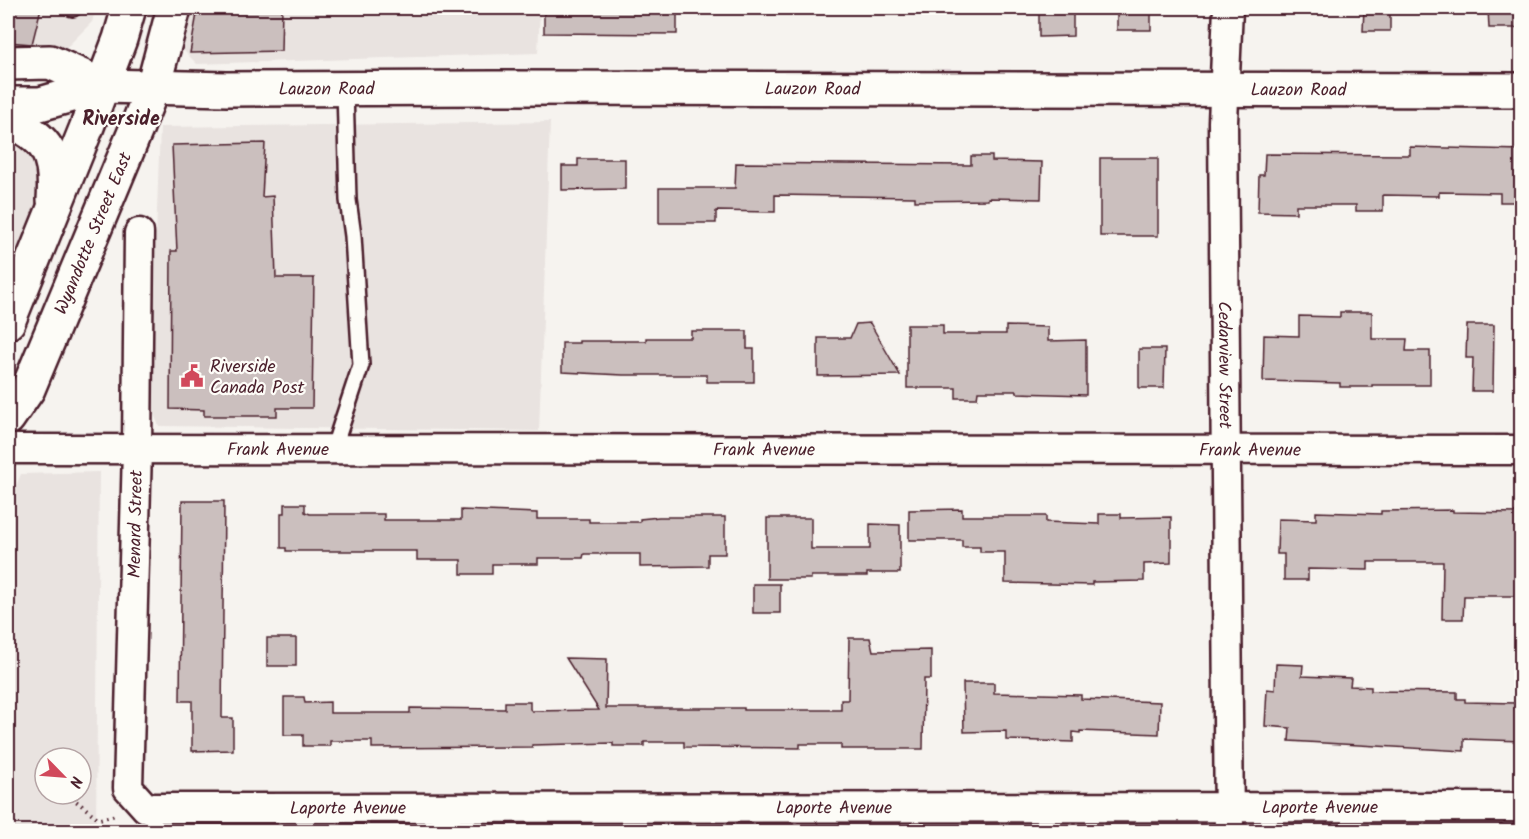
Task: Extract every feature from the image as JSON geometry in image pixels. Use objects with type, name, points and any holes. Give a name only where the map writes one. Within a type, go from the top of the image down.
[{"type":"street","points":[[8,322],[103,86],[129,8]]},
{"type":"street","name":"Wyandotte Street East","points":[[8,418],[28,389],[153,87],[174,8]]},
{"type":"street","name":"Cedarview Street","points":[[1228,8],[1224,89],[1229,819]]},
{"type":"street","name":"Lauzon Road","points":[[8,63],[50,62],[103,86]]},
{"type":"street","name":"Lauzon Road","points":[[8,104],[40,104],[103,86],[183,89],[1521,90]]},
{"type":"street","points":[[8,120],[27,129],[49,150],[56,176],[53,209]]},
{"type":"street","name":"Menard Street","points":[[139,233],[137,449],[128,788],[146,808]]},
{"type":"street","name":"Frank Avenue","points":[[8,449],[1521,450]]},
{"type":"street","name":"Laporte Avenue","points":[[146,808],[1229,819],[1521,807]]},
{"type":"lane","points":[[333,450],[361,365],[354,236],[348,200],[345,89]]},
{"type":"path","points":[[83,806],[99,819],[146,808]]},
{"type":"shaded area","points":[[8,8],[96,8],[92,22],[67,47],[8,49]]},
{"type":"shaded area","points":[[189,8],[540,8],[538,53],[197,64],[180,47]]},
{"type":"shaded area","points":[[550,122],[539,431],[159,426],[150,405],[160,127]]},
{"type":"shaded area","points":[[8,130],[33,143],[48,195],[8,302]]},
{"type":"shaded area","points":[[99,472],[96,831],[8,831],[8,505],[21,474]]},
{"type":"building","points":[[8,8],[41,8],[32,44],[8,42]]},
{"type":"building","points":[[198,8],[282,8],[281,51],[190,53]]},
{"type":"building","points":[[544,8],[677,8],[677,34],[544,33]]},
{"type":"building","points":[[1039,8],[1073,8],[1073,36],[1039,37]]},
{"type":"building","points":[[1117,8],[1151,8],[1151,30],[1117,30]]},
{"type":"building","points":[[1364,8],[1390,8],[1390,31],[1363,31]]},
{"type":"building","points":[[1488,8],[1521,8],[1521,28],[1489,28]]},
{"type":"building","points":[[265,143],[262,197],[273,196],[276,278],[314,278],[312,408],[277,408],[277,416],[204,416],[204,410],[170,409],[171,251],[177,251],[172,145]]},
{"type":"building","points":[[1410,147],[1521,150],[1521,202],[1500,202],[1500,193],[1439,192],[1439,196],[1383,195],[1383,211],[1356,211],[1356,205],[1296,205],[1296,213],[1258,212],[1259,175],[1264,175],[1265,154],[1410,155]]},
{"type":"building","points":[[971,156],[992,156],[992,161],[1042,162],[1041,199],[988,198],[988,200],[915,201],[915,197],[775,195],[775,212],[716,211],[716,223],[659,223],[659,188],[735,188],[736,163],[971,165]]},
{"type":"building","points":[[1100,158],[1158,158],[1158,236],[1100,236]]},
{"type":"building","points":[[578,159],[625,159],[625,189],[562,190],[562,166],[578,166]]},
{"type":"building","points":[[1340,312],[1372,312],[1372,339],[1407,339],[1406,351],[1430,351],[1430,385],[1340,387],[1340,383],[1263,381],[1264,335],[1299,336],[1299,316],[1340,317]]},
{"type":"building","points":[[870,323],[900,375],[818,376],[818,338],[850,338],[856,324]]},
{"type":"building","points":[[907,325],[943,325],[943,334],[1006,334],[1006,326],[1048,327],[1048,341],[1086,340],[1086,395],[978,391],[977,398],[956,398],[956,388],[907,388]]},
{"type":"building","points":[[1467,325],[1494,325],[1493,391],[1472,391],[1473,358],[1466,358]]},
{"type":"building","points":[[691,331],[747,331],[747,349],[754,349],[754,382],[707,382],[707,375],[562,372],[562,343],[691,338]]},
{"type":"building","points":[[1139,349],[1165,349],[1164,388],[1139,388]]},
{"type":"building","points":[[182,501],[224,501],[222,718],[233,718],[233,750],[192,751],[192,701],[180,701]]},
{"type":"building","points":[[285,504],[305,504],[305,512],[310,514],[384,514],[384,520],[461,520],[461,510],[537,513],[537,519],[589,519],[589,522],[640,522],[640,519],[659,517],[725,517],[725,554],[708,554],[708,566],[640,567],[640,554],[584,554],[583,558],[538,558],[538,564],[492,564],[492,574],[461,574],[461,560],[417,560],[417,551],[286,551],[286,548],[281,548],[281,513],[285,513]]},
{"type":"building","points":[[962,509],[962,516],[1046,516],[1046,522],[1099,524],[1099,514],[1121,514],[1121,518],[1171,517],[1171,563],[1144,564],[1144,581],[1092,582],[1092,585],[1005,583],[1005,552],[980,552],[980,547],[962,547],[962,540],[909,540],[909,510]]},
{"type":"building","points":[[1453,510],[1453,512],[1520,513],[1521,596],[1464,596],[1463,619],[1442,619],[1443,562],[1368,562],[1368,570],[1308,569],[1308,580],[1284,580],[1284,554],[1277,554],[1278,519],[1316,520],[1316,512],[1381,514],[1381,511]]},
{"type":"building","points":[[767,518],[811,518],[811,549],[870,549],[870,524],[900,525],[900,573],[867,573],[867,576],[811,576],[811,579],[767,579]]},
{"type":"building","points":[[753,584],[780,584],[780,613],[753,613]]},
{"type":"building","points":[[267,638],[296,638],[296,666],[267,666]]},
{"type":"building","points":[[849,638],[870,638],[873,651],[931,650],[931,679],[924,679],[923,749],[841,749],[841,744],[800,744],[800,748],[684,747],[684,742],[644,742],[644,746],[613,746],[613,743],[532,745],[532,747],[372,748],[372,741],[330,741],[330,746],[303,746],[303,735],[284,735],[284,697],[304,697],[305,703],[330,702],[330,713],[410,713],[410,708],[505,709],[505,702],[530,702],[532,711],[599,710],[566,658],[607,659],[606,708],[841,710],[841,700],[848,700]]},
{"type":"building","points":[[1276,664],[1303,665],[1302,676],[1351,678],[1350,686],[1371,687],[1371,691],[1457,692],[1457,699],[1465,699],[1465,702],[1516,703],[1515,710],[1521,710],[1521,741],[1464,739],[1464,751],[1289,741],[1290,728],[1265,726],[1267,689],[1275,690]]},
{"type":"building","points":[[963,683],[994,683],[994,693],[1081,695],[1081,699],[1160,702],[1159,734],[1080,731],[1080,733],[1073,732],[1073,742],[1006,740],[1006,731],[964,732]]},
{"type":"place","name":"Riverside Canada Post","points":[[192,376]]},
{"type":"district","name":"Riverside","points":[[121,118]]}]
